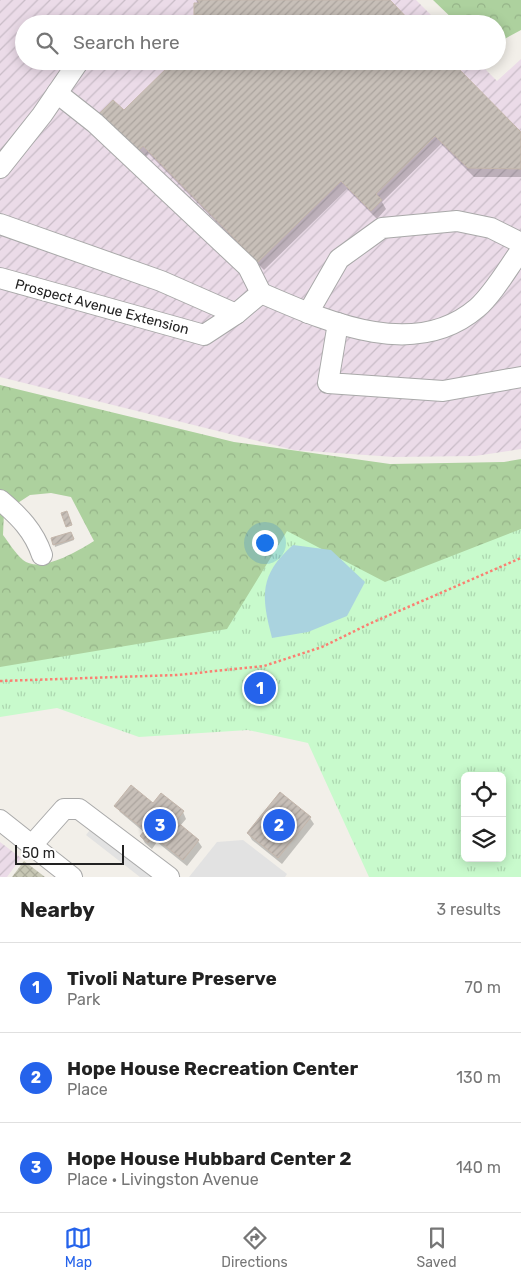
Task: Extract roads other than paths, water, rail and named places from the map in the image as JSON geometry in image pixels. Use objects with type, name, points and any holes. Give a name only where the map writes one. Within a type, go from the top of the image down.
[{"type":"street","points":[[0,168],[73,70]]},
{"type":"street","points":[[57,93],[95,123],[248,268],[261,293],[338,324],[363,330],[415,335],[442,328],[464,318],[479,307],[521,250]]},
{"type":"street","points":[[308,313],[339,259],[382,228],[457,221],[491,228],[521,243]]},
{"type":"street","points":[[0,224],[162,280],[236,314],[261,293]]},
{"type":"street","name":"Prospect Avenue Extension","points":[[0,278],[204,335],[236,314]]},
{"type":"street","points":[[338,324],[328,383],[442,391],[521,378]]},
{"type":"street","points":[[0,500],[25,523],[35,538],[42,555]]},
{"type":"street","points":[[32,845],[64,809],[78,809],[169,877]]},
{"type":"street","points":[[0,820],[72,877]]},
{"type":"water","points":[[293,545],[331,550],[365,582],[347,616],[308,632],[272,638],[266,610],[266,587],[274,566]]},
{"type":"place","name":"Tivoli Nature Preserve","points":[[260,688]]},
{"type":"place","name":"Hope House Hubbard Center 2","points":[[160,825]]},
{"type":"place","name":"Hope House Recreation Center","points":[[279,825]]}]
